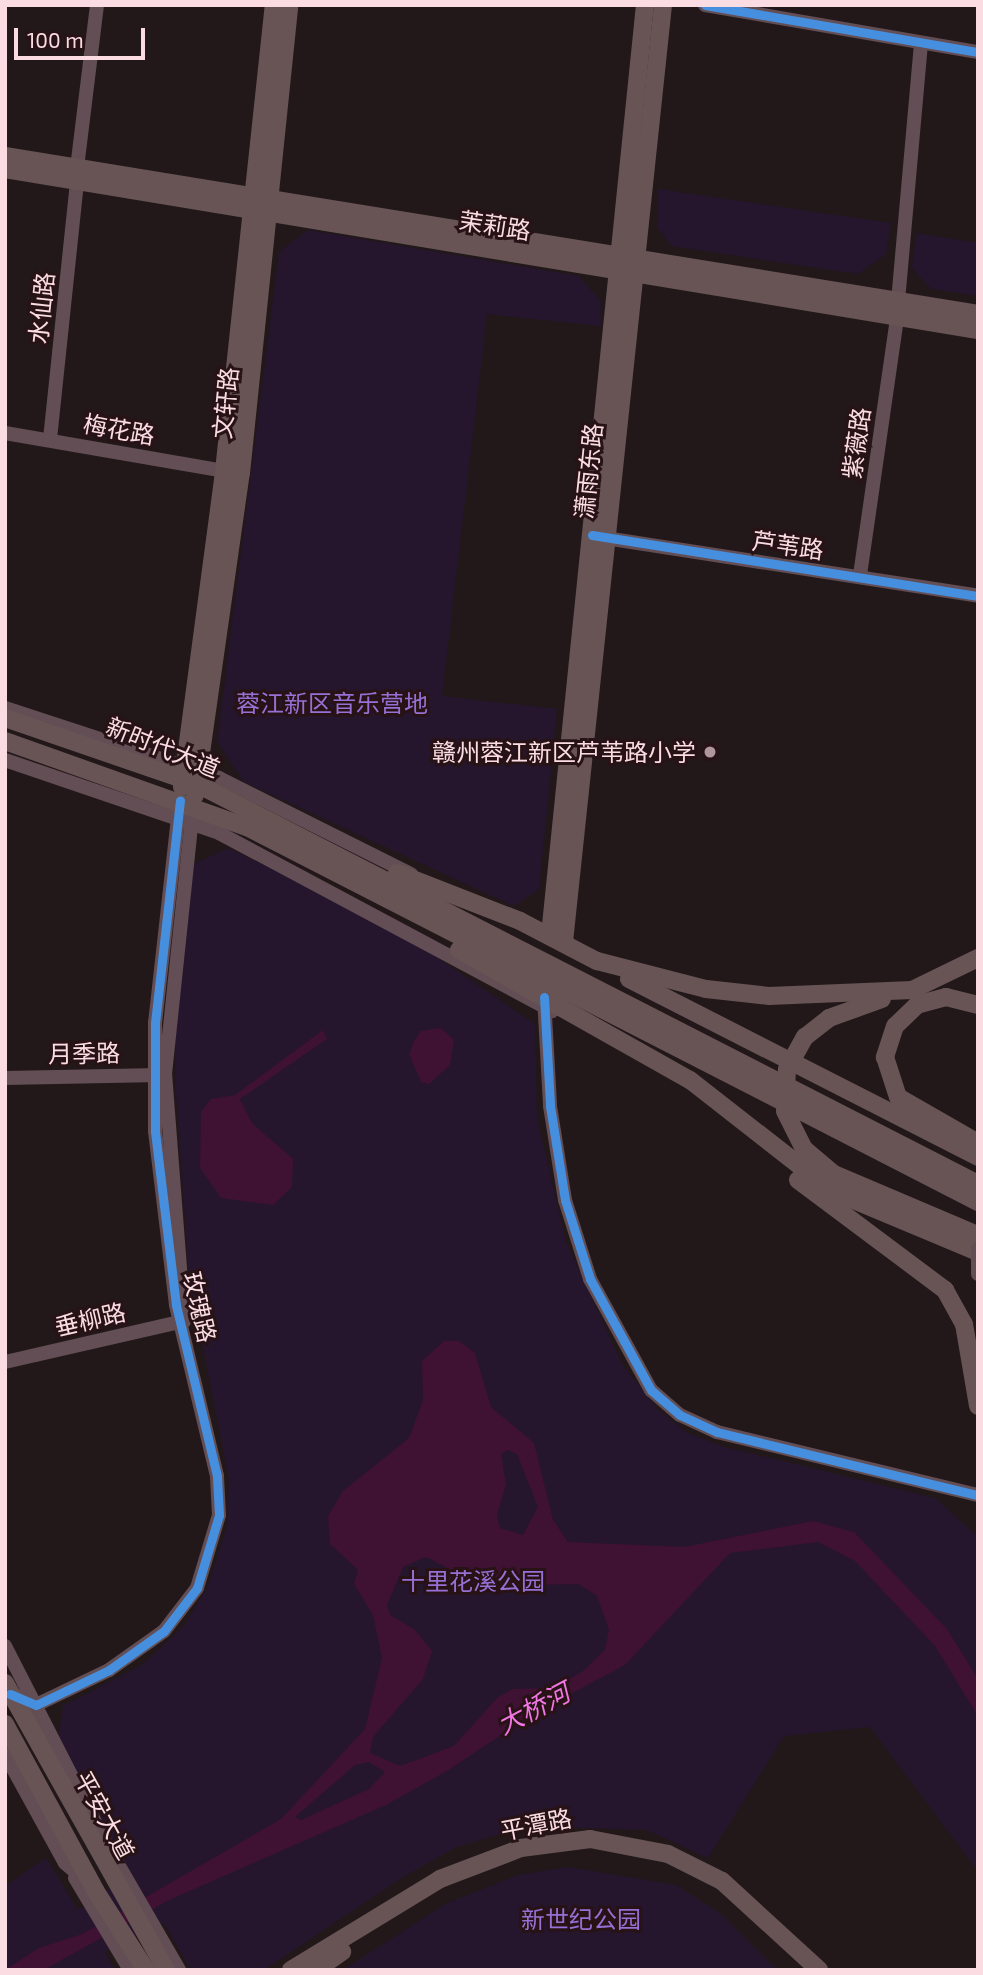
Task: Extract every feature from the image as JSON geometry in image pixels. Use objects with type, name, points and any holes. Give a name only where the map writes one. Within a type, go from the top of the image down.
[{"type":"main road","name":"文轩路","points":[[185,811],[242,473],[263,204],[274,5]]},
{"type":"main road","name":"文轩路","points":[[191,775],[224,471],[289,5]]},
{"type":"main road","name":"潇雨东路","points":[[627,264],[645,5]]},
{"type":"main road","name":"潇雨东路","points":[[557,939],[627,264],[663,5]]},
{"type":"main road","name":"茉莉路","points":[[5,156],[77,174],[897,309],[978,330]]},
{"type":"main road","name":"茉莉路","points":[[5,169],[77,174]]},
{"type":"main road","name":"茉莉路","points":[[897,309],[978,314]]},
{"type":"main road","name":"新时代大道","points":[[5,718],[191,775],[292,841]]},
{"type":"main road","points":[[5,741],[185,811],[292,841],[453,895],[557,939],[978,1157]]},
{"type":"main road","points":[[292,841],[544,1004],[580,1018],[690,1080],[832,1191],[978,1250]]},
{"type":"main road","points":[[292,841],[629,1021],[978,1202]]},
{"type":"main road","points":[[292,841],[978,1184]]},
{"type":"main road","points":[[978,958],[912,990],[830,1018],[805,1037],[787,1069],[785,1111],[803,1149],[834,1174],[978,1235]]},
{"type":"main road","points":[[597,961],[737,993],[912,990]]},
{"type":"main road","points":[[978,1005],[946,997],[917,1004],[895,1026],[885,1057],[898,1097],[978,1143]]},
{"type":"main road","points":[[580,1018],[629,1021]]},
{"type":"main road","points":[[747,1127],[823,1202],[945,1290],[964,1324],[978,1405]]},
{"type":"main road","name":"平安大道","points":[[8,1688],[31,1733],[121,1883],[146,1970]]},
{"type":"main road","name":"平安大道","points":[[5,1724],[8,1743],[91,1893],[166,1970]]},
{"type":"main road","name":"平潭路","points":[[291,1970],[440,1879],[521,1848],[590,1839],[660,1852],[722,1881],[819,1970]]},
{"type":"main road","name":"平潭路","points":[[316,1970],[442,1888],[523,1859],[589,1849],[665,1864],[718,1889],[804,1970]]},
{"type":"street","name":"水仙路","points":[[50,439],[97,5]]},
{"type":"street","points":[[705,5],[978,52]]},
{"type":"street","name":"紫薇路","points":[[860,575],[897,309],[921,43]]},
{"type":"street","name":"梅花路","points":[[5,433],[224,471]]},
{"type":"street","name":"芦苇路","points":[[598,537],[860,575],[978,596]]},
{"type":"street","points":[[5,708],[191,775],[453,895]]},
{"type":"street","points":[[5,760],[185,811],[544,1004],[550,1106],[565,1200],[590,1279],[652,1390],[680,1415],[717,1432],[978,1495]]},
{"type":"street","name":"玫瑰路","points":[[36,1705],[139,1651],[182,1611],[206,1568],[219,1515],[217,1476],[184,1321],[158,1075],[185,811]]},
{"type":"street","name":"月季路","points":[[5,1078],[158,1075]]},
{"type":"street","points":[[978,1250],[978,1274]]},
{"type":"street","name":"垂柳路","points":[[5,1362],[184,1321]]},
{"type":"street","points":[[5,1646],[110,1851],[121,1883]]},
{"type":"street","points":[[8,1688],[36,1705]]},
{"type":"street","points":[[31,1733],[36,1705]]},
{"type":"street","points":[[8,1743],[65,1863],[91,1893]]},
{"type":"street","name":"平安大道","points":[[130,1970],[139,1943],[179,1970]]},
{"type":"green space","points":[[658,189],[891,223],[886,254],[858,274],[671,246],[657,227]]},
{"type":"green space","name":"蓉江新区音乐营地","points":[[308,230],[578,276],[600,300],[601,326],[487,314],[442,696],[557,709],[539,889],[514,906],[244,782],[217,742],[279,252]]},
{"type":"green space","points":[[916,233],[978,243],[978,296],[931,289],[912,268]]},
{"type":"green space","name":"十里花溪公园","points":[[228,848],[385,922],[535,1024],[537,1118],[566,1242],[622,1364],[657,1409],[688,1433],[721,1446],[935,1498],[978,1537],[978,1871],[870,1727],[784,1736],[708,1858],[647,1830],[526,1826],[457,1847],[403,1877],[264,1970],[191,1970],[164,1923],[105,1952],[115,1970],[5,1970],[5,1886],[46,1858],[78,1910],[131,1874],[58,1741],[63,1706],[142,1665],[184,1626],[208,1586],[227,1526],[229,1481],[189,1276],[176,1093],[176,1001],[194,864]]},
{"type":"green space","name":"新世纪公园","points":[[568,1867],[676,1885],[721,1914],[777,1970],[343,1970],[445,1904],[518,1875]]},
{"type":"water","points":[[441,1028],[454,1040],[450,1065],[429,1084],[421,1082],[409,1054],[421,1031]]},
{"type":"water","points":[[323,1030],[327,1039],[240,1099],[252,1123],[293,1159],[292,1187],[273,1205],[221,1198],[200,1168],[201,1112],[211,1099],[235,1095]]},
{"type":"water","name":"大桥河","points":[[444,1341],[459,1341],[475,1353],[491,1407],[534,1443],[553,1520],[568,1542],[684,1547],[813,1521],[854,1532],[947,1629],[978,1679],[978,1716],[935,1646],[855,1561],[818,1542],[730,1553],[625,1665],[531,1715],[447,1771],[386,1805],[169,1900],[44,1970],[5,1970],[39,1948],[82,1934],[281,1819],[365,1729],[382,1658],[373,1615],[354,1584],[358,1570],[330,1544],[328,1516],[342,1492],[409,1438],[423,1400],[422,1361]],"holes":[[[508,1450],[517,1454],[538,1507],[523,1535],[500,1528],[497,1515],[506,1484],[501,1454]],[[426,1557],[483,1586],[579,1584],[597,1596],[609,1629],[605,1650],[583,1671],[555,1688],[513,1689],[498,1697],[454,1746],[400,1766],[370,1753],[373,1737],[423,1679],[432,1651],[415,1630],[390,1615],[387,1605],[403,1567]],[[369,1762],[385,1772],[369,1789],[301,1820],[295,1817],[355,1765]]]},
{"type":"cycle path","points":[[705,5],[978,52]]},
{"type":"cycle path","points":[[592,535],[978,596]]},
{"type":"cycle path","points":[[10,1694],[36,1705],[109,1670],[164,1631],[197,1588],[219,1515],[217,1476],[176,1305],[155,1131],[155,1023],[180,800]]},
{"type":"cycle path","points":[[544,997],[550,1106],[565,1200],[590,1279],[651,1390],[680,1415],[717,1432],[978,1495]]},
{"type":"place","name":"赣州蓉江新区芦苇路小学","points":[[710,752]]}]
